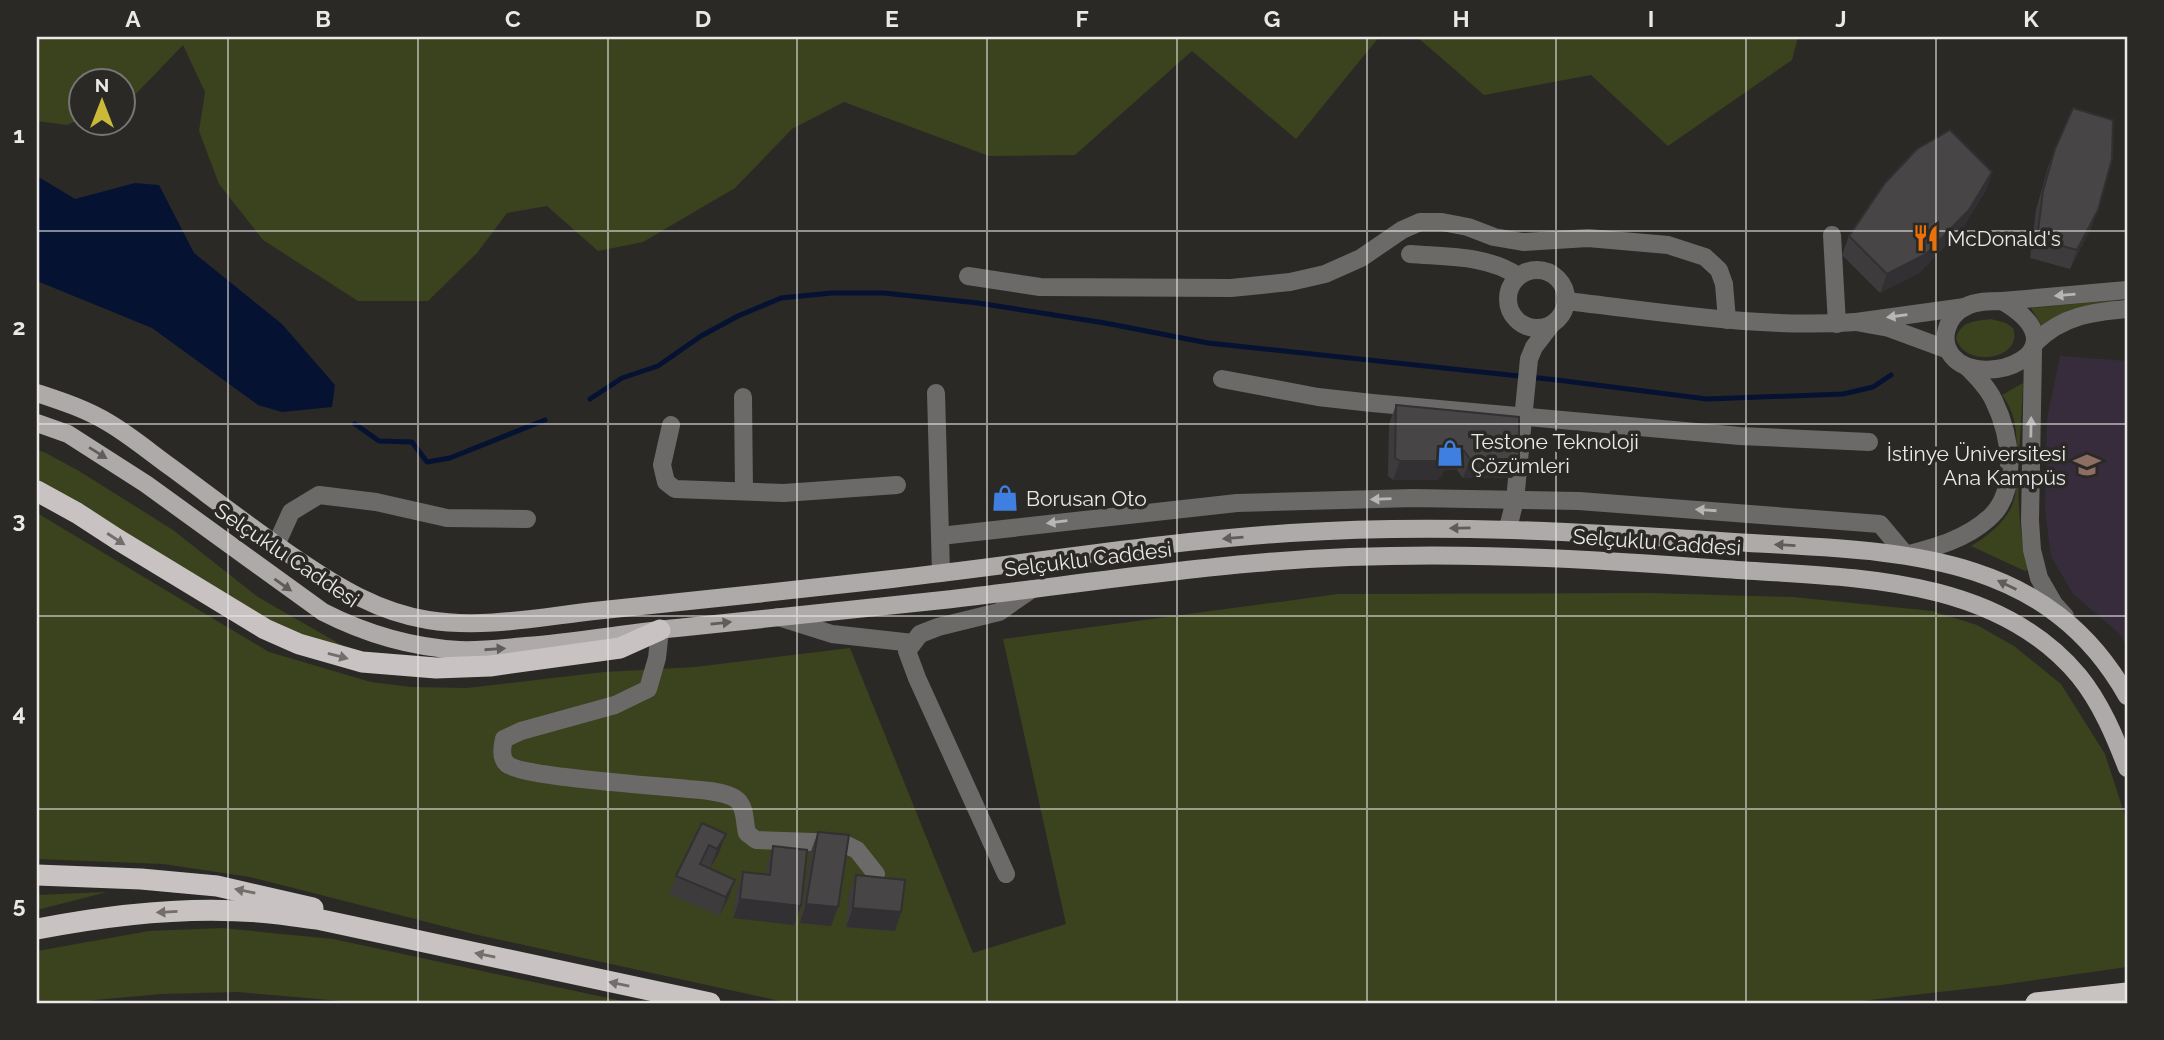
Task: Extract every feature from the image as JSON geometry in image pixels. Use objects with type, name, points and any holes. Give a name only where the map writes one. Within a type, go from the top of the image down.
[{"type":"highway","points":[[37,491],[265,629],[299,644],[362,662],[436,668],[490,666],[620,648],[660,630]]},
{"type":"highway","points":[[37,875],[141,879],[217,886],[318,909],[381,932]]},
{"type":"highway","points":[[37,929],[97,918],[207,910],[258,912],[381,932],[710,1003]]},
{"type":"highway","points":[[2036,1003],[2127,993]]},
{"type":"main road","name":"Selçuklu Caddesi","points":[[37,393],[107,421],[276,545],[334,584],[361,599],[428,620],[492,622],[941,573],[1217,539],[1293,533],[1508,528],[1837,548],[1947,562],[1987,575],[2027,595],[2076,629],[2096,649],[2127,696]]},
{"type":"main road","name":"Selçuklu Caddesi","points":[[37,423],[68,434],[101,454],[323,612],[353,628],[424,647],[466,650],[598,639],[1249,564],[1322,558],[1560,558],[1903,584],[1953,596],[1984,608],[2049,646],[2080,677],[2111,728],[2127,768]]},
{"type":"street","points":[[968,276],[1040,287],[1231,288],[1290,282],[1325,274],[1361,258],[1402,230],[1420,222],[1442,222],[1523,242],[1588,238],[1668,245],[1705,257],[1719,270],[1724,284],[1727,320]]},
{"type":"street","points":[[1832,235],[1837,324]]},
{"type":"street","points":[[1410,254],[1488,261],[1518,276]]},
{"type":"street","points":[[1508,528],[1515,500],[1529,359],[1534,347],[1559,319],[1566,300],[1561,282],[1554,275],[1536,269],[1518,276],[1508,291],[1509,310],[1514,318],[1531,328],[1551,325]]},
{"type":"street","points":[[1566,300],[1727,320],[1837,324],[1965,307],[1978,302],[2127,290]]},
{"type":"street","points":[[2002,301],[2016,309],[2033,330],[2035,347],[2030,508],[2032,550],[2039,579],[2054,604],[2076,629]]},
{"type":"street","points":[[1946,349],[1948,325],[1965,307]]},
{"type":"street","points":[[1856,322],[1889,328],[1946,349],[1955,360],[1968,367],[2003,368],[2021,361],[2048,331],[2063,321],[2077,316],[2127,309]]},
{"type":"street","points":[[940,536],[1237,503],[1413,498],[1579,501],[1880,524],[1906,555],[1941,546],[1968,533],[1990,518],[2002,504],[2006,493],[2008,450],[2001,419],[1994,399],[1968,367]]},
{"type":"street","points":[[1223,379],[1318,397],[1740,436],[1869,442]]},
{"type":"street","points":[[936,393],[941,573]]},
{"type":"street","points":[[743,397],[744,490]]},
{"type":"street","points":[[671,425],[662,466],[666,482],[675,489],[784,493],[897,485]]},
{"type":"street","points":[[276,545],[291,512],[319,495],[376,502],[447,518],[527,519]]},
{"type":"street","points":[[1006,874],[916,678],[907,651],[920,634],[999,612],[1032,589]]},
{"type":"street","points":[[778,618],[832,634],[914,643]]},
{"type":"street","points":[[660,630],[657,658],[648,689],[615,705],[504,739],[504,760],[510,767],[540,774],[703,791],[734,797],[743,805],[747,833],[756,840],[844,844],[857,850],[876,874]]},
{"type":"shaded area","name":"İstinye Üniversitesi Ana Kampüs","points":[[2060,356],[2127,361],[2127,647],[2120,634],[2073,594],[2051,556],[2045,510],[2047,419]]},
{"type":"green space","points":[[37,37],[1379,37],[1296,139],[1192,51],[1075,155],[989,156],[844,102],[792,129],[735,188],[643,242],[598,251],[547,206],[507,213],[477,253],[428,301],[358,301],[263,240],[219,184],[199,131],[205,92],[183,45],[136,94],[136,66],[66,66],[66,125],[37,121]]},
{"type":"green space","points":[[1417,37],[1798,37],[1792,60],[1668,146],[1591,75],[1484,95]]},
{"type":"green space","points":[[2116,300],[2118,303],[2042,327],[2031,308]]},
{"type":"green space","points":[[1991,319],[2013,328],[2014,339],[2010,347],[1992,357],[1980,357],[1961,348],[1956,338],[1961,328],[1979,320]]},
{"type":"green space","points":[[2023,383],[2019,500],[2023,547],[2029,569],[2025,571],[1971,546],[1996,528],[2013,503],[2017,474],[2015,428],[2011,410],[2002,395]]},
{"type":"green space","points":[[37,450],[79,471],[173,530],[258,597],[345,647],[308,637],[265,619],[37,482]]},
{"type":"green space","points":[[37,513],[269,652],[371,682],[411,687],[467,688],[604,672],[695,667],[850,648],[973,953],[1066,924],[1003,639],[1338,594],[1650,593],[1793,597],[1932,611],[1977,625],[2014,646],[2061,684],[2105,754],[2127,822],[2127,967],[1844,1003],[789,1003],[478,935],[250,877],[163,864],[37,859]]},
{"type":"green space","points":[[107,892],[37,910],[37,895]]},
{"type":"green space","points":[[222,928],[333,939],[631,1003],[365,1003],[237,992],[162,994],[77,1003],[37,1003],[37,951],[149,931]]},
{"type":"water","points":[[37,176],[75,199],[135,183],[159,185],[194,253],[282,324],[335,385],[332,407],[282,412],[258,405],[152,328],[37,281]]},
{"type":"building","points":[[2073,108],[2113,120],[2112,159],[2098,210],[2077,250],[2037,239],[2043,191],[2055,149]]},
{"type":"building","points":[[1950,130],[1992,172],[1969,210],[1926,254],[1887,274],[1849,236],[1885,183],[1917,149]]},
{"type":"building","points":[[1396,405],[1519,417],[1519,459],[1470,459],[1464,451],[1451,451],[1445,461],[1400,461],[1395,458]]},
{"type":"building","points":[[702,823],[726,834],[717,849],[709,845],[700,864],[735,880],[726,897],[676,876]]},
{"type":"building","points":[[818,832],[849,835],[838,907],[806,904]]},
{"type":"building","points":[[773,846],[807,850],[801,906],[740,899],[743,872],[770,875]]},
{"type":"building","points":[[856,875],[905,880],[901,912],[853,908]]},
{"type":"waterway","points":[[590,399],[622,378],[658,366],[701,336],[738,316],[781,298],[832,293],[884,293],[978,303],[1208,343],[1557,380],[1707,399],[1843,394],[1873,387],[1891,375]]},
{"type":"waterway","points":[[355,424],[379,441],[412,442],[427,462],[450,458],[545,420]]},
{"type":"place","name":"McDonald's","points":[[1926,238]]},
{"type":"place","name":"Testone Teknoloji Çözümleri","points":[[1450,453]]},
{"type":"place","name":"İstinye Üniversitesi Ana Kampüs","points":[[2087,465]]},
{"type":"place","name":"Borusan Oto","points":[[1005,498]]}]
